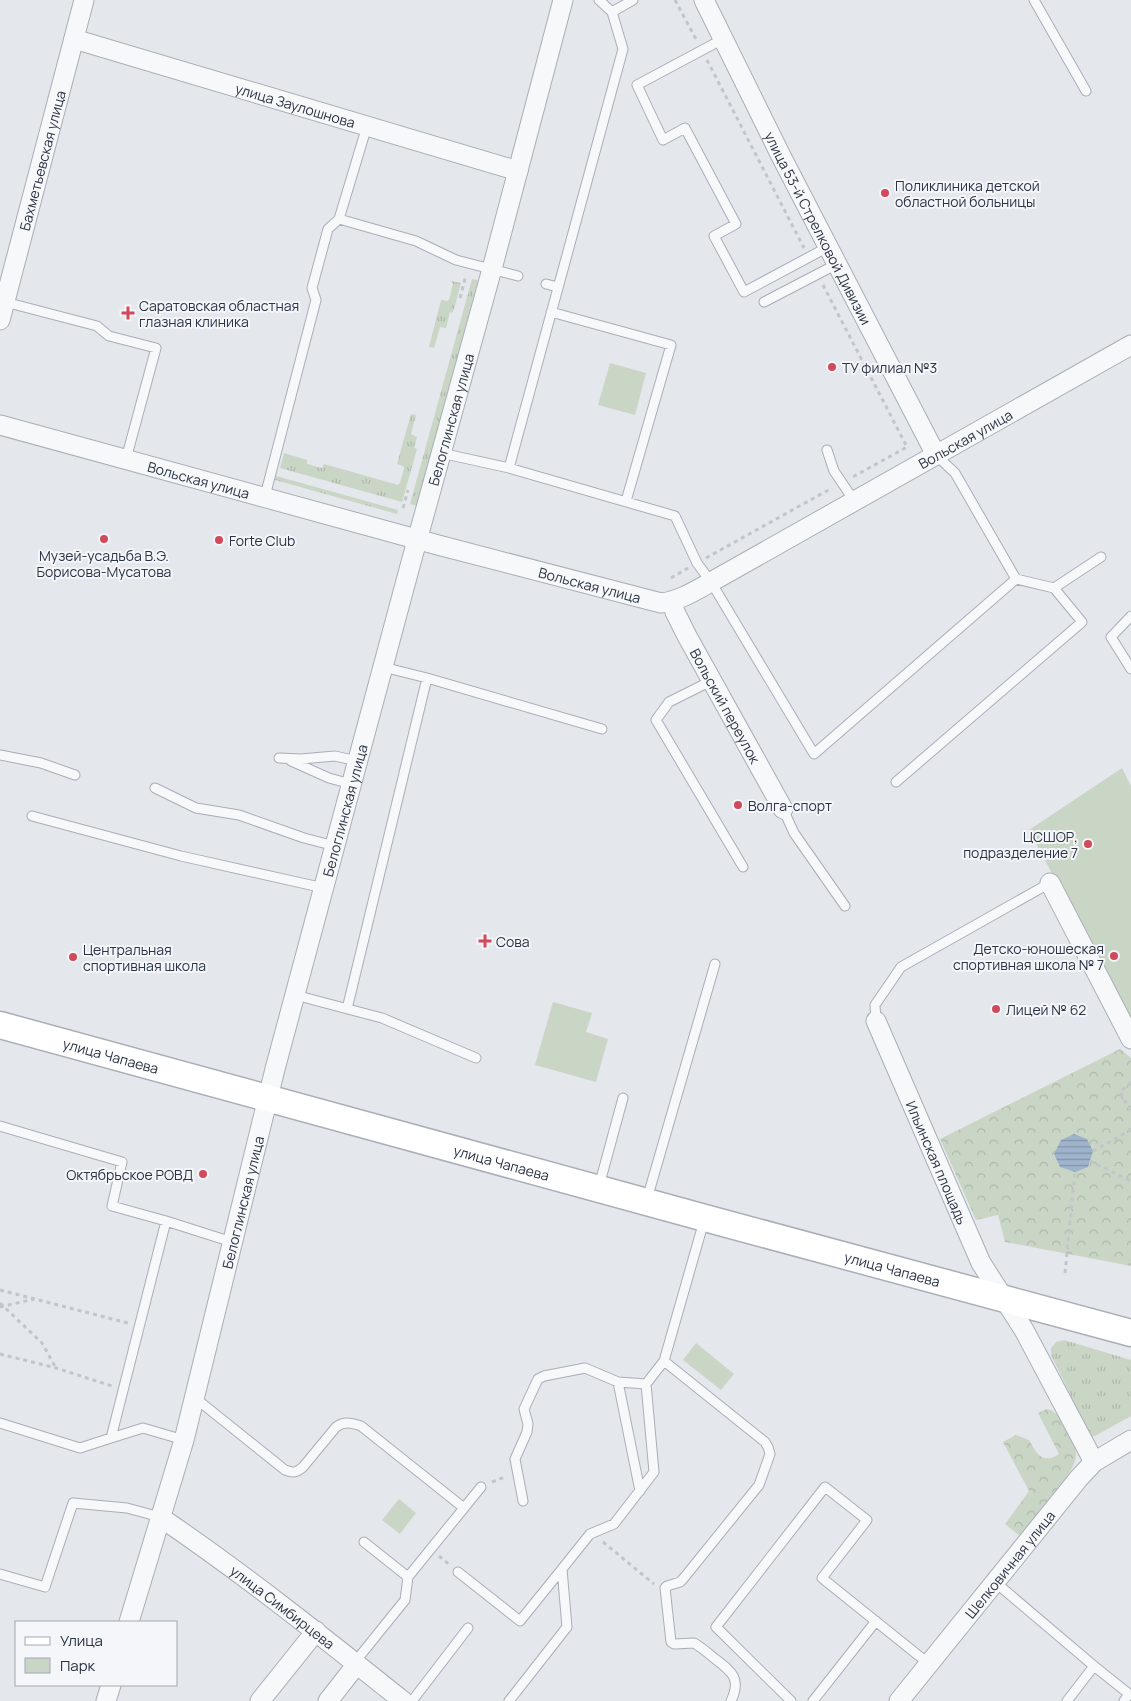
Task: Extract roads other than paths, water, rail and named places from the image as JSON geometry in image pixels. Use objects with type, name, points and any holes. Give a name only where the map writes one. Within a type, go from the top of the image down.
[{"type":"street","name":"Бахметьевская улица","points":[[2,311],[84,0]]},
{"type":"street","name":"Белоглинская улица","points":[[130,1621],[184,1440],[268,1097],[563,0]]},
{"type":"street","name":"улица 53-й Стрелковой Дивизии","points":[[704,0],[936,455]]},
{"type":"street","name":"улица Заулошнова","points":[[74,39],[518,171]]},
{"type":"street","name":"Вольская улица","points":[[0,425],[660,603],[672,602],[711,582],[1131,345]]},
{"type":"street","name":"Вольский переулок","points":[[672,602],[675,612],[711,680],[784,809]]},
{"type":"street","points":[[1050,883],[1131,1039]]},
{"type":"street","name":"Ильинская площадь","points":[[876,1021],[981,1263],[1024,1330],[1094,1462]]},
{"type":"street","name":"улица Чапаева","points":[[0,1025],[1004,1299]]},
{"type":"street","points":[[1004,1299],[1131,1333]]},
{"type":"street","name":"Шелковичная улица","points":[[899,1701],[1079,1478],[1094,1462],[1131,1440]]},
{"type":"street","name":"улица Симбирцева","points":[[160,1518],[192,1539],[316,1631],[403,1701]]},
{"type":"street","points":[[260,1701],[316,1631]]},
{"type":"street","points":[[328,1701],[356,1663]]},
{"type":"street","points":[[106,1701],[111,1686]]},
{"type":"lane","points":[[509,468],[623,49],[612,12],[599,0]]},
{"type":"lane","points":[[612,12],[632,0]]},
{"type":"lane","points":[[1034,0],[1086,91]]},
{"type":"lane","points":[[724,39],[637,85],[663,140],[686,128],[736,224],[714,236],[744,292],[828,246]]},
{"type":"lane","points":[[265,496],[316,300],[312,288],[328,228],[339,219],[368,126]]},
{"type":"lane","points":[[339,219],[416,241],[456,260],[518,276]]},
{"type":"lane","points":[[764,302],[837,264]]},
{"type":"lane","points":[[546,284],[558,287]]},
{"type":"lane","points":[[2,311],[98,326],[109,336],[156,348],[126,459]]},
{"type":"lane","points":[[551,312],[671,345],[626,501]]},
{"type":"lane","points":[[827,450],[834,471],[855,502]]},
{"type":"lane","points":[[441,453],[509,468],[675,516],[697,563],[711,582],[814,754],[1016,579]]},
{"type":"lane","points":[[896,782],[1082,622],[1054,588],[1016,579],[955,473],[936,455]]},
{"type":"lane","points":[[1054,588],[1101,557]]},
{"type":"lane","points":[[1131,616],[1111,637],[1131,669]]},
{"type":"lane","points":[[383,667],[602,729]]},
{"type":"lane","points":[[347,1009],[427,678]]},
{"type":"lane","points":[[711,680],[669,702],[656,720],[743,867]]},
{"type":"lane","points":[[0,755],[41,763],[75,775]]},
{"type":"lane","points":[[351,784],[329,778],[300,764],[279,758],[301,759],[335,756],[357,761]]},
{"type":"lane","points":[[156,788],[196,808],[239,815],[304,838],[335,846]]},
{"type":"lane","points":[[784,809],[794,833],[845,906]]},
{"type":"lane","points":[[32,816],[181,856],[324,888]]},
{"type":"lane","points":[[876,1021],[875,1005],[901,967],[1050,883]]},
{"type":"lane","points":[[646,1202],[715,964]]},
{"type":"lane","points":[[295,995],[382,1018],[476,1058]]},
{"type":"lane","points":[[599,1188],[623,1098]]},
{"type":"lane","points":[[0,1126],[122,1162],[112,1206],[232,1242]]},
{"type":"lane","points":[[458,1572],[520,1621],[592,1533],[614,1524],[654,1472],[646,1384],[664,1361],[705,1218]]},
{"type":"lane","points":[[111,1438],[166,1221]]},
{"type":"lane","points":[[664,1361],[765,1442],[770,1454],[759,1485],[683,1579],[680,1582],[667,1586],[665,1592],[671,1642],[674,1644],[694,1643],[728,1669],[733,1675],[736,1685],[731,1701]]},
{"type":"lane","points":[[523,1501],[515,1459],[528,1424],[524,1409],[538,1379],[544,1376],[586,1368],[618,1382],[646,1384]]},
{"type":"lane","points":[[618,1382],[640,1491]]},
{"type":"lane","points":[[194,1397],[285,1470],[291,1472],[297,1472],[303,1467],[341,1423],[361,1426],[464,1508]]},
{"type":"lane","points":[[0,1423],[80,1448],[143,1428],[184,1440]]},
{"type":"lane","points":[[356,1663],[405,1600],[408,1577],[481,1486]]},
{"type":"lane","points":[[791,1701],[716,1627],[825,1487],[867,1520],[822,1578],[905,1647],[929,1664]]},
{"type":"lane","points":[[0,1574],[45,1587],[73,1503],[127,1508],[160,1518]]},
{"type":"lane","points":[[364,1542],[408,1577]]},
{"type":"lane","points":[[509,1701],[567,1627],[562,1569]]},
{"type":"lane","points":[[995,1582],[1129,1694],[1124,1701]]},
{"type":"lane","points":[[814,1701],[876,1621]]},
{"type":"lane","points":[[412,1701],[468,1628]]},
{"type":"lane","points":[[1067,1701],[1094,1666]]},
{"type":"water","points":[[1074,1134],[1087,1139],[1093,1151],[1088,1167],[1075,1172],[1060,1167],[1054,1154],[1061,1140]]},
{"type":"place","name":"Поликлиника детской областной больницы","points":[[885,193]]},
{"type":"place","name":"Саратовская областная глазная клиника","points":[[128,313]]},
{"type":"place","name":"ТУ филиал №3","points":[[832,367]]},
{"type":"place","name":"Музей-усадьба В.Э. Борисова-Мусатова","points":[[104,539]]},
{"type":"place","name":"Forte Club","points":[[219,540]]},
{"type":"place","name":"Волга-спорт","points":[[738,805]]},
{"type":"place","name":"ЦСШОР, подразделение 7","points":[[1088,844]]},
{"type":"place","name":"Сова","points":[[485,941]]},
{"type":"place","name":"Детско-юношеская спортивная школа № 7","points":[[1114,956]]},
{"type":"place","name":"Центральная спортивная школа","points":[[73,957]]},
{"type":"place","name":"Лицей № 62","points":[[996,1009]]},
{"type":"place","name":"Октябрьское РОВД","points":[[203,1174]]}]
